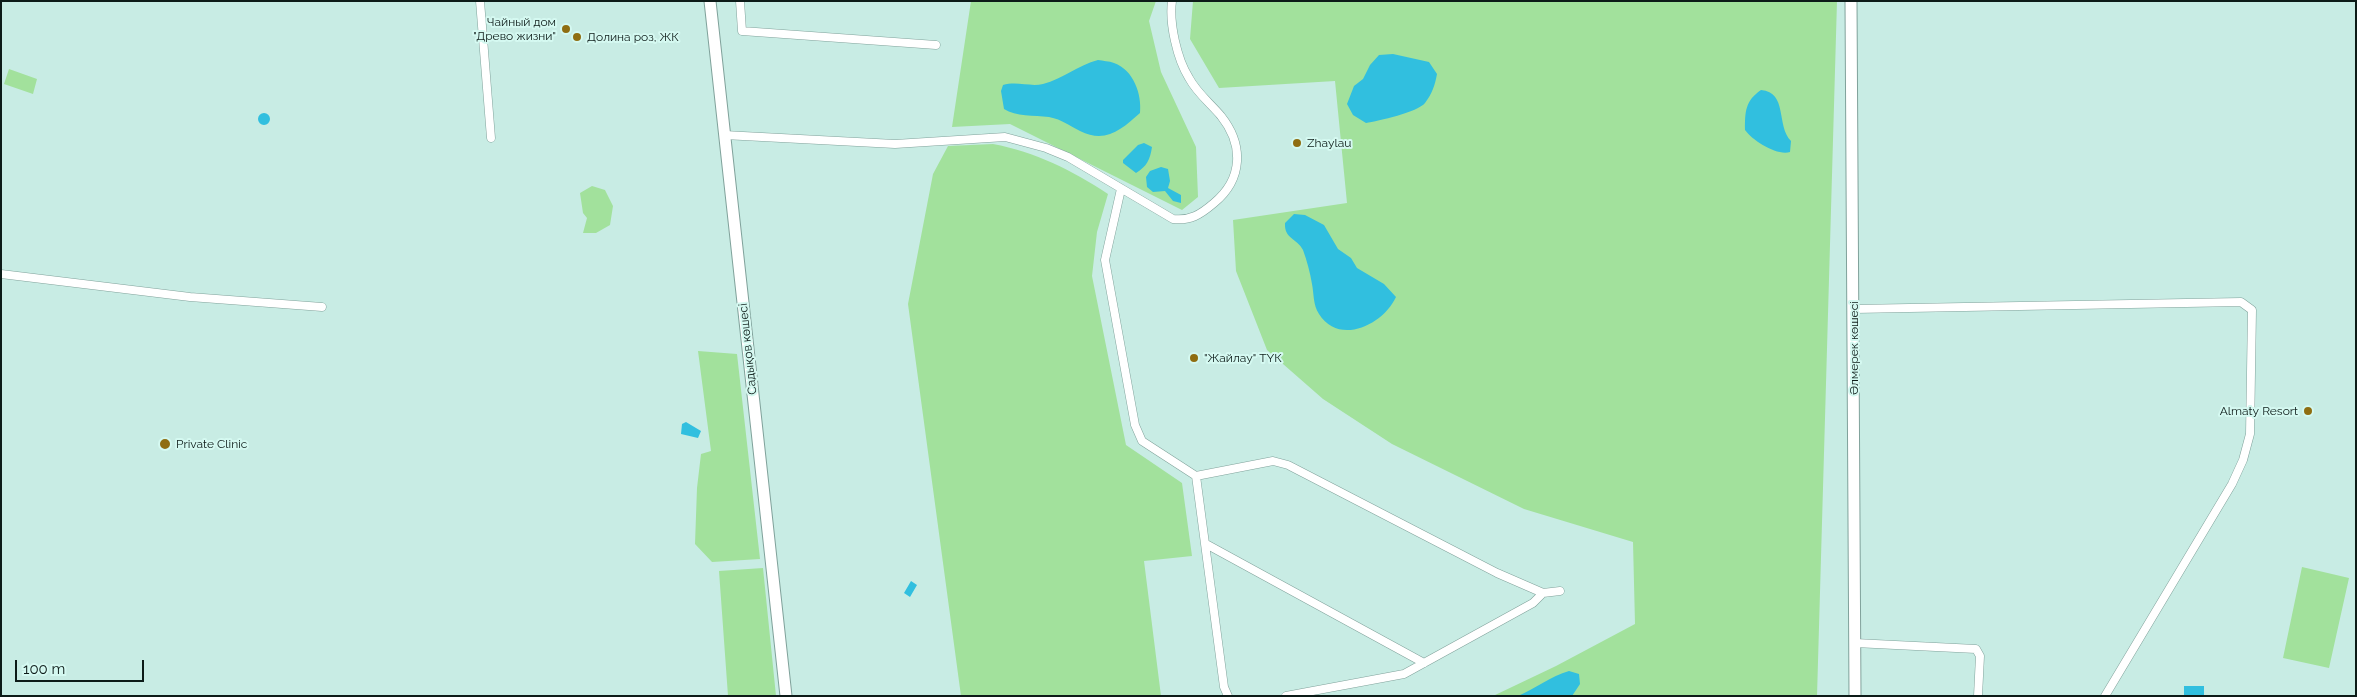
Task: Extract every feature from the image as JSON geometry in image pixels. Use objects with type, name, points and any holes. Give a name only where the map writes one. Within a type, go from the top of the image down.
[{"type":"street","points":[[480,1],[492,138]]},
{"type":"street","name":"Садықов көшесі","points":[[710,1],[786,696]]},
{"type":"street","points":[[740,1],[742,31],[936,45]]},
{"type":"street","points":[[724,135],[895,144],[1004,137],[1046,148],[1068,157],[1173,219],[1184,220],[1196,217],[1223,196],[1234,175],[1239,159],[1228,127],[1187,76],[1171,27],[1172,1]]},
{"type":"street","name":"Әлмерек көшесі","points":[[1852,1],[1855,696]]},
{"type":"street","points":[[1121,189],[1105,260],[1135,426],[1142,441],[1196,476],[1273,461],[1288,465],[1497,573],[1543,593],[1560,591]]},
{"type":"street","points":[[1,274],[190,297],[322,307]]},
{"type":"street","points":[[1854,309],[2241,302],[2252,310],[2250,434],[2243,460],[2232,484],[2105,696]]},
{"type":"street","points":[[1196,476],[1224,687],[1228,696]]},
{"type":"street","points":[[1206,544],[1424,663]]},
{"type":"street","points":[[1286,696],[1404,674],[1534,603],[1543,593]]},
{"type":"street","points":[[1855,643],[1976,650],[1980,656],[1978,696]]},
{"type":"green space","points":[[971,1],[1156,1],[1149,21],[1161,72],[1196,147],[1198,197],[1182,210],[1010,124],[952,127]]},
{"type":"green space","points":[[1193,1],[1837,1],[1817,696],[1493,696],[1556,666],[1635,624],[1633,542],[1524,509],[1392,444],[1323,399],[1267,350],[1236,271],[1233,220],[1347,203],[1335,81],[1219,88],[1190,39]]},
{"type":"green space","points":[[9,69],[37,79],[33,94],[4,84]]},
{"type":"green space","points":[[993,144],[1009,147],[1053,163],[1081,177],[1108,194],[1097,232],[1092,276],[1126,445],[1182,483],[1192,556],[1144,561],[1161,696],[961,696],[908,304],[933,174],[948,146]]},
{"type":"green space","points":[[592,186],[605,190],[613,206],[610,225],[596,233],[583,233],[587,218],[583,213],[580,193]]},
{"type":"green space","points":[[698,351],[737,354],[760,559],[712,562],[695,544],[697,488],[701,454],[711,451]]},
{"type":"green space","points":[[2302,567],[2349,578],[2329,668],[2283,658]]},
{"type":"green space","points":[[763,568],[776,696],[728,696],[719,571]]},
{"type":"water","points":[[1393,54],[1429,62],[1437,74],[1433,89],[1425,103],[1415,110],[1366,123],[1353,115],[1347,104],[1354,86],[1363,79],[1370,65],[1379,55]]},
{"type":"water","points":[[1098,60],[1114,63],[1127,71],[1132,77],[1140,99],[1140,113],[1113,133],[1098,136],[1089,135],[1054,118],[1020,115],[1004,109],[1001,91],[1003,85],[1043,84]]},
{"type":"water","points":[[1761,90],[1769,92],[1778,103],[1784,127],[1791,141],[1790,152],[1785,153],[1772,150],[1754,139],[1745,130],[1747,107],[1752,98]]},
{"type":"water","points":[[264,113],[270,119],[264,125],[258,119]]},
{"type":"water","points":[[1144,143],[1152,147],[1150,156],[1143,168],[1136,173],[1123,163],[1123,160],[1138,145]]},
{"type":"water","points":[[1161,167],[1168,169],[1170,181],[1168,188],[1181,195],[1181,203],[1173,201],[1165,191],[1153,192],[1147,187],[1146,177],[1150,171]]},
{"type":"water","points":[[1294,214],[1305,215],[1324,225],[1338,249],[1351,258],[1357,268],[1384,284],[1396,297],[1381,316],[1360,328],[1349,330],[1338,329],[1328,324],[1319,314],[1303,250],[1285,228],[1285,223]]},
{"type":"water","points":[[686,422],[701,431],[698,438],[681,434],[682,424]]},
{"type":"water","points":[[911,581],[917,585],[910,597],[904,593]]},
{"type":"water","points":[[1569,671],[1579,674],[1580,684],[1572,696],[1518,696],[1556,676]]},
{"type":"water","points":[[2184,686],[2204,686],[2204,696],[2184,696]]},
{"type":"place","name":"Чайный дом \"Древо жизни\"","points":[[566,29]]},
{"type":"place","name":"Долина роз, ЖК","points":[[577,37]]},
{"type":"place","name":"Zhaylau","points":[[1297,143]]},
{"type":"place","name":"\"Жайлау\" ТҮК","points":[[1194,358]]},
{"type":"place","name":"Almaty Resort","points":[[2308,411]]},
{"type":"place","name":"Private Clinic","points":[[165,444]]}]
